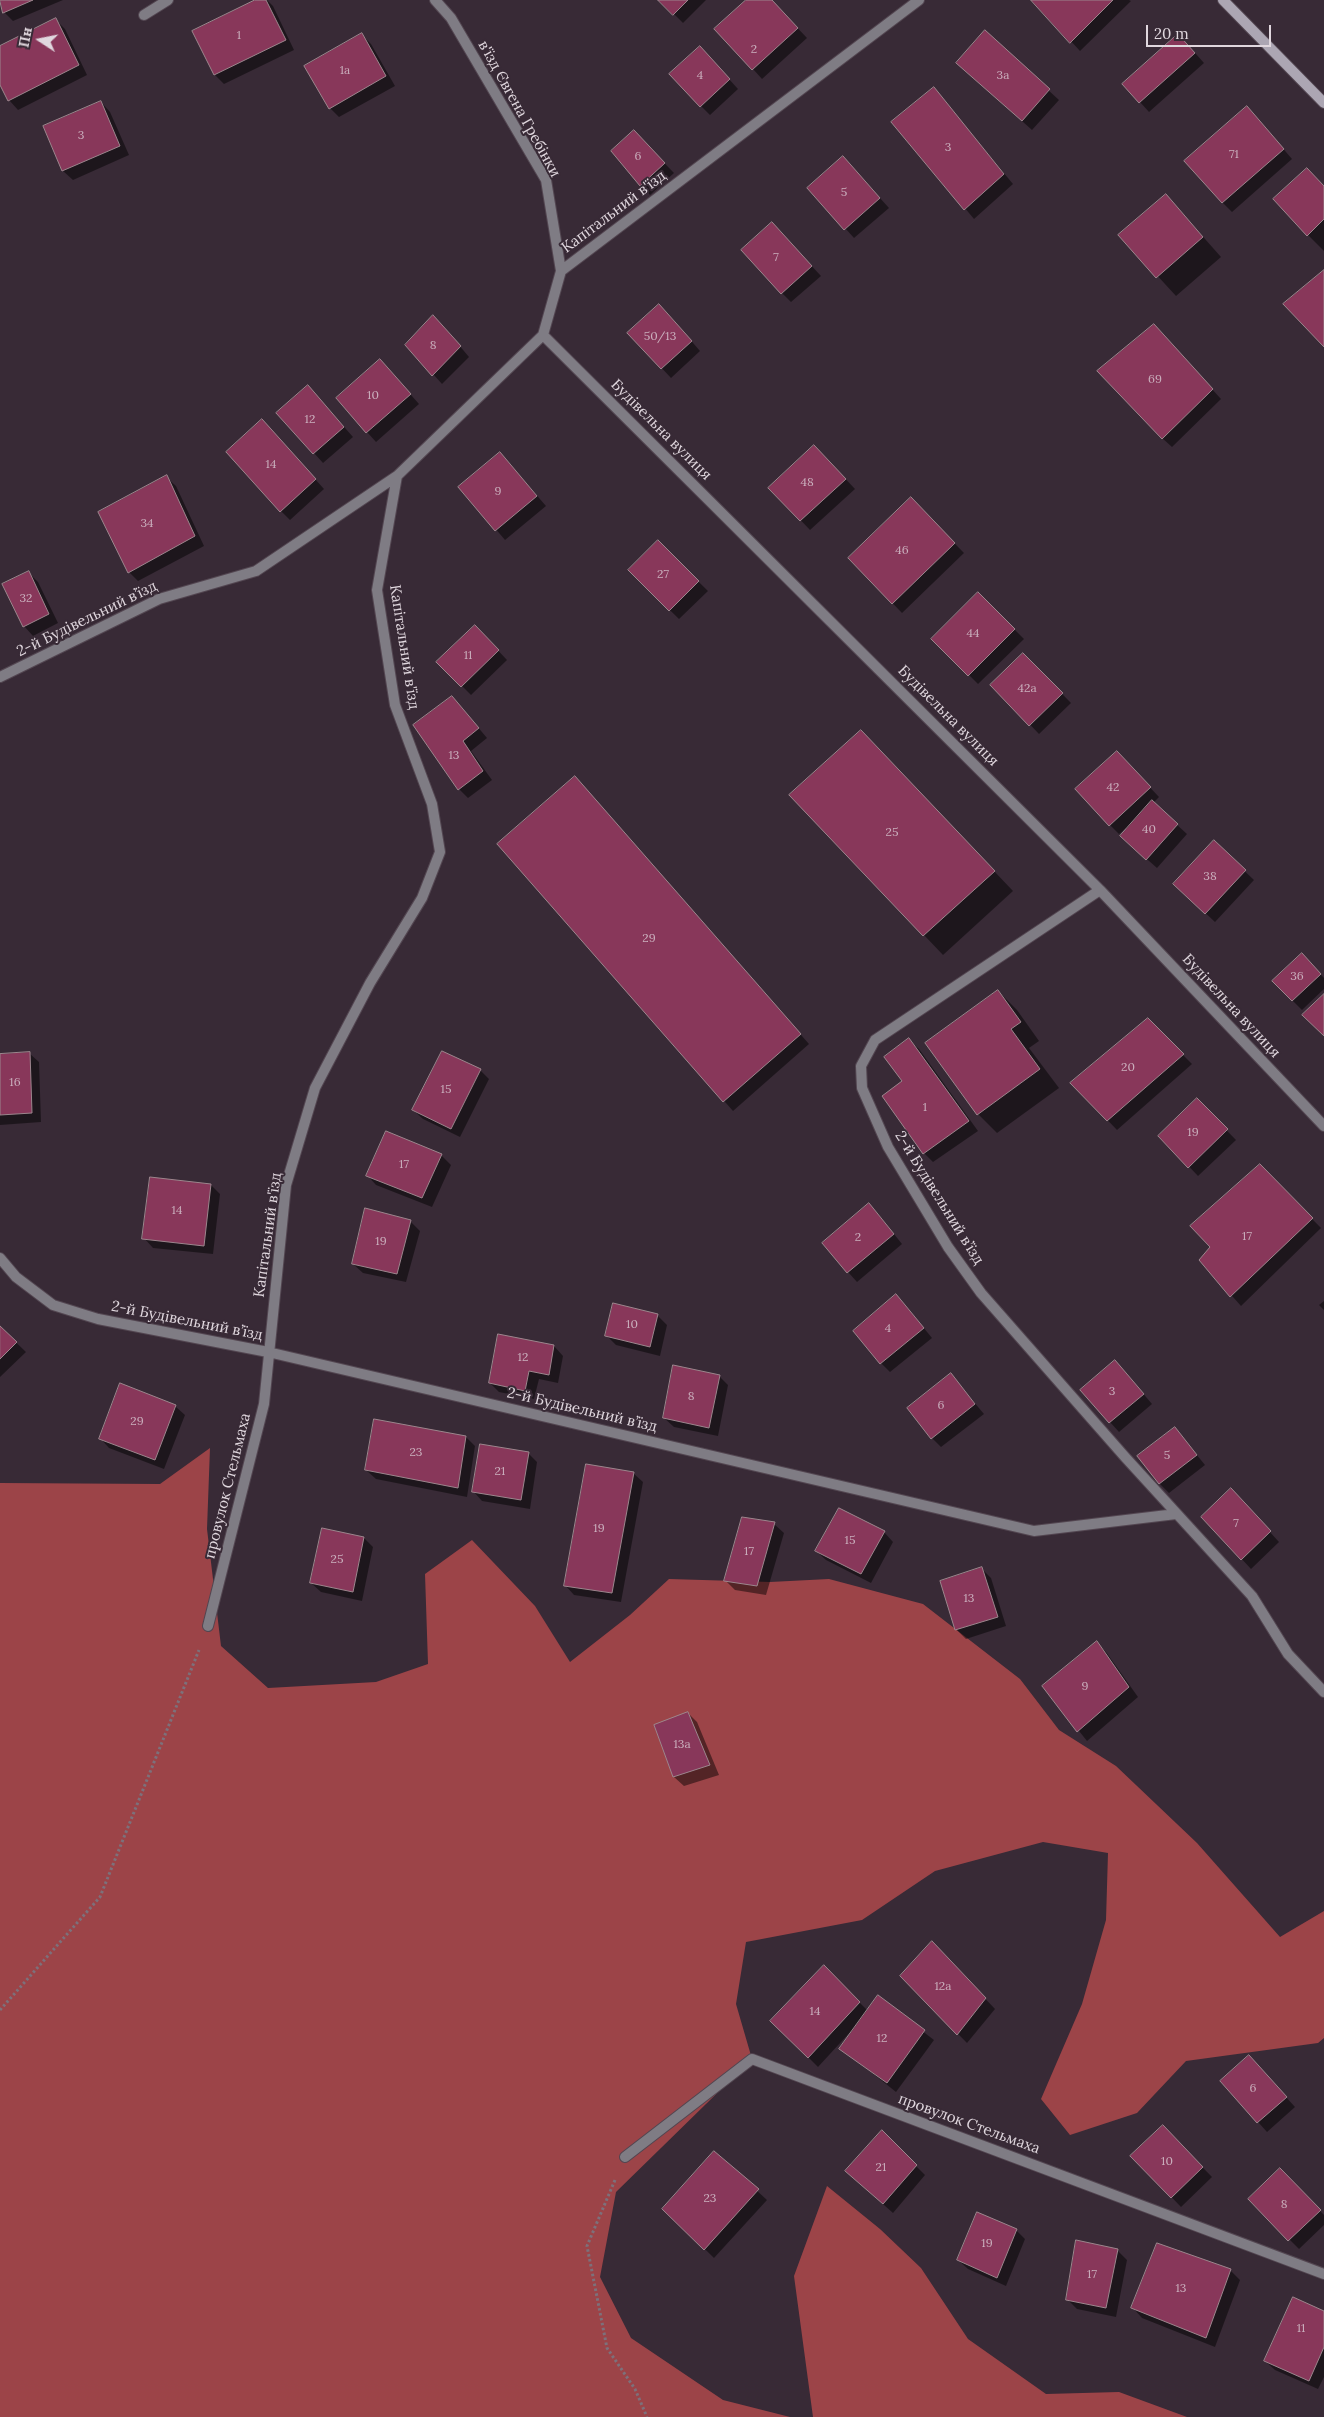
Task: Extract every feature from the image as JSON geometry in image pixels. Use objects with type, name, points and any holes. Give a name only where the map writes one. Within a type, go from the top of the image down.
[{"type":"street","points":[[144,15],[168,0]]},
{"type":"street","name":"в'їзд Євгена Гребінки","points":[[435,0],[451,18],[546,180],[561,271]]},
{"type":"street","name":"Капітальний в'їзд","points":[[543,334],[561,271],[920,0]]},
{"type":"street","points":[[1223,0],[1324,103]]},
{"type":"street","points":[[396,476],[543,334]]},
{"type":"street","name":"Будівельна вулиця","points":[[543,334],[1100,890],[1324,1126]]},
{"type":"street","name":"Капітальний в'їзд","points":[[268,1352],[286,1185],[315,1088],[370,983],[422,898],[440,852],[432,804],[395,705],[376,590],[396,476]]},
{"type":"street","name":"2-й Будівельний в’їзд","points":[[0,677],[159,598],[256,571],[396,476]]},
{"type":"street","name":"2-й Будівельний в’їзд","points":[[1100,890],[875,1040],[861,1066],[862,1088],[888,1147],[948,1247],[981,1292],[1176,1514],[1252,1596],[1288,1654],[1324,1692]]},
{"type":"street","name":"2-й Будівельний в’їзд","points":[[0,1258],[16,1277],[53,1305],[98,1319],[268,1352],[1034,1531],[1176,1514]]},
{"type":"street","name":"провулок Стельмаха","points":[[208,1626],[264,1404],[268,1352]]},
{"type":"street","name":"провулок Стельмаха","points":[[625,2156],[752,2059],[1324,2274]]},
{"type":"path","points":[[0,2010],[100,1896],[208,1626]]},
{"type":"path","points":[[625,2156],[587,2246],[607,2348],[635,2389],[647,2417]]},
{"type":"shaded area","points":[[210,1448],[207,1529],[221,1646],[268,1688],[376,1682],[428,1664],[425,1574],[472,1540],[535,1606],[570,1662],[630,1615],[669,1579],[770,1582],[829,1579],[923,1604],[1020,1679],[1059,1730],[1116,1766],[1197,1843],[1280,1937],[1324,1911],[1324,2038],[1318,2043],[1186,2061],[1137,2113],[1070,2135],[1041,2099],[1082,2004],[1106,1920],[1108,1853],[1043,1842],[935,1871],[862,1920],[746,1942],[736,2004],[752,2059],[616,2192],[600,2277],[631,2338],[723,2400],[790,2417],[0,2417],[0,1483],[160,1484]]},
{"type":"shaded area","points":[[827,2186],[880,2229],[921,2268],[968,2339],[1046,2394],[1119,2392],[1187,2417],[813,2417],[794,2276]]},
{"type":"building","points":[[0,0],[33,0],[3,13]]},
{"type":"building","points":[[255,0],[266,0],[286,40],[214,75],[192,31]]},
{"type":"building","points":[[658,0],[688,0],[673,15]]},
{"type":"building","points":[[746,0],[772,0],[798,28],[752,70],[714,29]]},
{"type":"building","points":[[1031,0],[1113,0],[1070,43]]},
{"type":"building","points":[[56,18],[79,65],[8,101],[0,85],[0,46]]},
{"type":"building","points":[[985,30],[1050,89],[1022,121],[956,63]]},
{"type":"building","points":[[362,33],[386,76],[329,109],[304,66]]},
{"type":"building","points":[[1178,34],[1195,53],[1139,103],[1122,84]]},
{"type":"building","points":[[700,46],[730,79],[700,107],[669,74]]},
{"type":"building","points":[[934,87],[1004,174],[964,210],[891,122]]},
{"type":"building","points":[[101,101],[120,146],[62,171],[43,126]]},
{"type":"building","points":[[1247,106],[1284,149],[1222,203],[1184,161]]},
{"type":"building","points":[[634,130],[665,163],[640,186],[611,151]]},
{"type":"building","points":[[843,156],[880,198],[844,230],[807,188]]},
{"type":"building","points":[[1307,168],[1324,186],[1324,219],[1307,236],[1273,199]]},
{"type":"building","points":[[1166,194],[1203,237],[1156,278],[1118,235]]},
{"type":"building","points":[[772,222],[812,266],[781,294],[741,250]]},
{"type":"building","points":[[1324,270],[1324,347],[1283,304]]},
{"type":"building","points":[[659,304],[692,341],[661,369],[627,333]]},
{"type":"building","points":[[433,315],[461,346],[432,376],[405,345]]},
{"type":"building","points":[[1154,324],[1213,389],[1162,439],[1097,371]]},
{"type":"building","points":[[380,359],[411,394],[366,433],[336,398]]},
{"type":"building","points":[[308,385],[344,427],[313,454],[276,413]]},
{"type":"building","points":[[262,419],[316,479],[280,512],[226,452]]},
{"type":"building","points":[[814,445],[846,479],[800,521],[768,488]]},
{"type":"building","points":[[500,452],[537,496],[495,531],[458,487]]},
{"type":"building","points":[[167,475],[195,536],[128,573],[98,512]]},
{"type":"building","points":[[911,497],[955,543],[892,604],[848,558]]},
{"type":"building","points":[[658,540],[699,581],[669,611],[628,570]]},
{"type":"building","points":[[29,571],[49,614],[23,627],[2,584]]},
{"type":"building","points":[[978,592],[1015,629],[968,676],[931,639]]},
{"type":"building","points":[[475,625],[499,650],[461,687],[436,662]]},
{"type":"building","points":[[1023,653],[1063,693],[1029,726],[990,685]]},
{"type":"building","points":[[452,696],[479,728],[463,741],[483,771],[458,790],[413,725]]},
{"type":"building","points":[[861,730],[995,871],[923,936],[789,795]]},
{"type":"building","points":[[1117,751],[1151,787],[1109,826],[1075,789]]},
{"type":"building","points":[[575,776],[801,1034],[723,1102],[497,844]]},
{"type":"building","points":[[1152,800],[1178,824],[1146,860],[1120,836]]},
{"type":"building","points":[[1214,840],[1246,870],[1205,914],[1173,884]]},
{"type":"building","points":[[1302,953],[1321,974],[1292,1001],[1272,981]]},
{"type":"building","points":[[998,990],[1021,1022],[1011,1029],[1040,1069],[977,1115],[925,1043]]},
{"type":"building","points":[[1324,994],[1324,1036],[1302,1015]]},
{"type":"building","points":[[1148,1018],[1184,1054],[1107,1121],[1070,1083]]},
{"type":"building","points":[[909,1038],[969,1121],[923,1154],[882,1096],[902,1081],[884,1057]]},
{"type":"building","points":[[442,1051],[481,1069],[451,1129],[412,1110]]},
{"type":"building","points":[[30,1052],[32,1113],[0,1115],[0,1054]]},
{"type":"building","points":[[1197,1098],[1228,1129],[1188,1168],[1158,1136]]},
{"type":"building","points":[[386,1131],[442,1154],[422,1198],[366,1176]]},
{"type":"building","points":[[1260,1164],[1313,1218],[1230,1297],[1199,1260],[1210,1247],[1190,1226]]},
{"type":"building","points":[[150,1177],[211,1184],[204,1246],[142,1239]]},
{"type":"building","points":[[869,1203],[894,1234],[847,1273],[822,1243]]},
{"type":"building","points":[[365,1208],[411,1220],[397,1274],[352,1264]]},
{"type":"building","points":[[896,1294],[924,1328],[880,1364],[853,1331]]},
{"type":"building","points":[[613,1303],[658,1314],[650,1347],[605,1336]]},
{"type":"building","points":[[0,1326],[17,1342],[0,1359]]},
{"type":"building","points":[[498,1334],[554,1345],[549,1375],[529,1371],[525,1391],[489,1383]]},
{"type":"building","points":[[1115,1360],[1144,1394],[1109,1423],[1080,1390]]},
{"type":"building","points":[[673,1365],[720,1375],[709,1428],[663,1418]]},
{"type":"building","points":[[951,1373],[975,1404],[931,1439],[907,1408]]},
{"type":"building","points":[[120,1383],[176,1405],[155,1460],[99,1439]]},
{"type":"building","points":[[374,1419],[466,1436],[458,1488],[365,1470]]},
{"type":"building","points":[[1175,1427],[1197,1455],[1159,1484],[1137,1456]]},
{"type":"building","points":[[480,1444],[529,1452],[521,1500],[472,1492]]},
{"type":"building","points":[[586,1464],[634,1472],[612,1593],[564,1586]]},
{"type":"building","points":[[1231,1488],[1271,1531],[1241,1560],[1201,1517]]},
{"type":"building","points":[[839,1508],[885,1531],[861,1574],[815,1551]]},
{"type":"building","points":[[742,1517],[775,1522],[757,1586],[724,1581]]},
{"type":"building","points":[[322,1528],[364,1537],[353,1592],[310,1583]]},
{"type":"building","points":[[982,1567],[998,1617],[955,1630],[940,1581]]},
{"type":"building","points":[[1097,1641],[1129,1687],[1077,1732],[1042,1686]]},
{"type":"building","points":[[688,1712],[710,1765],[673,1777],[654,1725]]},
{"type":"building","points":[[932,1941],[986,1998],[957,2035],[900,1976]]},
{"type":"building","points":[[824,1965],[860,2002],[808,2058],[770,2021]]},
{"type":"building","points":[[878,1995],[925,2030],[887,2083],[839,2049]]},
{"type":"building","points":[[1249,2055],[1287,2097],[1257,2123],[1220,2081]]},
{"type":"building","points":[[1163,2125],[1203,2167],[1171,2198],[1130,2156]]},
{"type":"building","points":[[882,2130],[917,2165],[883,2204],[845,2171]]},
{"type":"building","points":[[714,2151],[759,2189],[704,2250],[662,2209]]},
{"type":"building","points":[[1280,2168],[1321,2210],[1288,2241],[1248,2199]]},
{"type":"building","points":[[977,2212],[1017,2229],[997,2278],[957,2260]]},
{"type":"building","points":[[1076,2240],[1118,2249],[1106,2308],[1066,2300]]},
{"type":"building","points":[[1157,2243],[1231,2269],[1206,2338],[1131,2308]]},
{"type":"building","points":[[1293,2297],[1324,2311],[1324,2347],[1309,2381],[1264,2361]]}]
